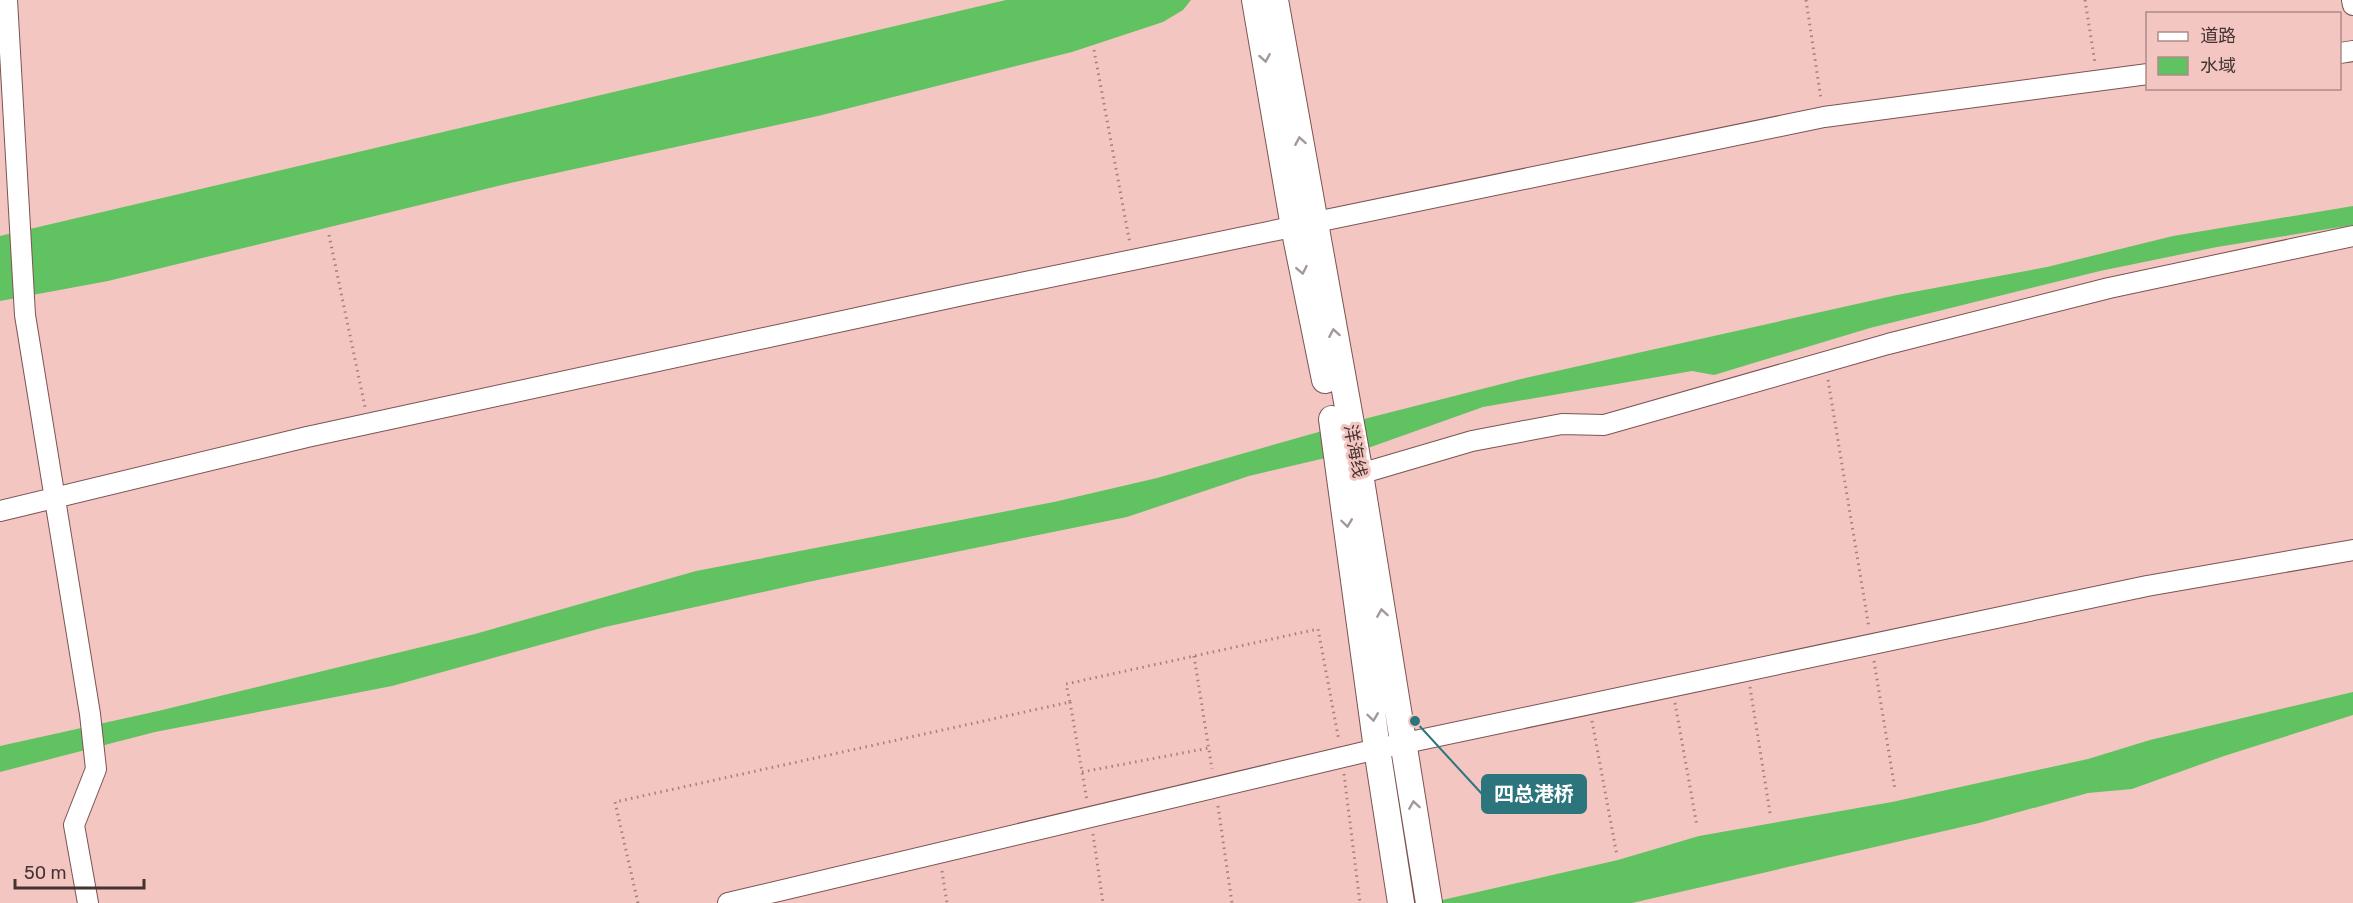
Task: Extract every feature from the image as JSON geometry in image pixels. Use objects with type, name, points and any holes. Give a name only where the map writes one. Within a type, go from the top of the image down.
[{"type":"main road","name":"洋海线","points":[[1255,0],[1304,225],[1404,743],[1430,903]]},
{"type":"main road","name":"洋海线","points":[[1275,0],[1304,225]]},
{"type":"main road","name":"洋海线","points":[[1350,471],[1377,749],[1401,903]]},
{"type":"street","points":[[7,0],[25,315],[90,714],[96,769],[74,825],[88,903]]},
{"type":"street","points":[[2352,0],[2353,5]]},
{"type":"street","points":[[0,511],[368,424],[963,294],[1824,117],[2146,74]]},
{"type":"street","points":[[1350,471],[1472,441],[1562,424],[1604,425],[1824,362],[2109,288],[2353,236]]},
{"type":"street","points":[[728,903],[940,855],[1404,743],[2147,586],[2353,550]]},
{"type":"path","points":[[1806,0],[1824,117]]},
{"type":"path","points":[[2085,0],[2098,80]]},
{"type":"path","points":[[1094,50],[1133,260]]},
{"type":"path","points":[[329,235],[368,424]]},
{"type":"path","points":[[1824,362],[1895,790]]},
{"type":"path","points":[[638,903],[615,802],[1070,702],[1066,684],[1318,628],[1342,759],[1360,903]]},
{"type":"path","points":[[1748,670],[1770,813]]},
{"type":"path","points":[[1672,686],[1697,826]]},
{"type":"path","points":[[1589,704],[1617,856]]},
{"type":"path","points":[[1082,772],[1209,748]]},
{"type":"path","points":[[940,855],[947,903]]},
{"type":"water","points":[[1006,0],[1191,0],[1183,10],[1163,22],[1072,52],[818,116],[506,184],[108,281],[0,301],[0,236]]},
{"type":"water","points":[[2353,206],[2353,225],[2217,247],[2100,271],[1870,328],[1714,375],[1692,371],[1483,407],[1368,448],[1249,476],[1127,517],[808,582],[605,627],[392,686],[155,732],[0,772],[0,746],[158,711],[475,634],[696,571],[1054,502],[1157,478],[1368,418],[1521,379],[1897,295],[2047,267],[2173,236]]},
{"type":"water","points":[[2353,692],[2353,715],[2224,756],[2132,789],[2088,793],[1979,823],[1632,903],[1429,903],[1618,860],[1699,836],[1892,802],[2088,759],[2150,740]]},
{"type":"place","name":"四总港桥","points":[[1415,721]]}]
